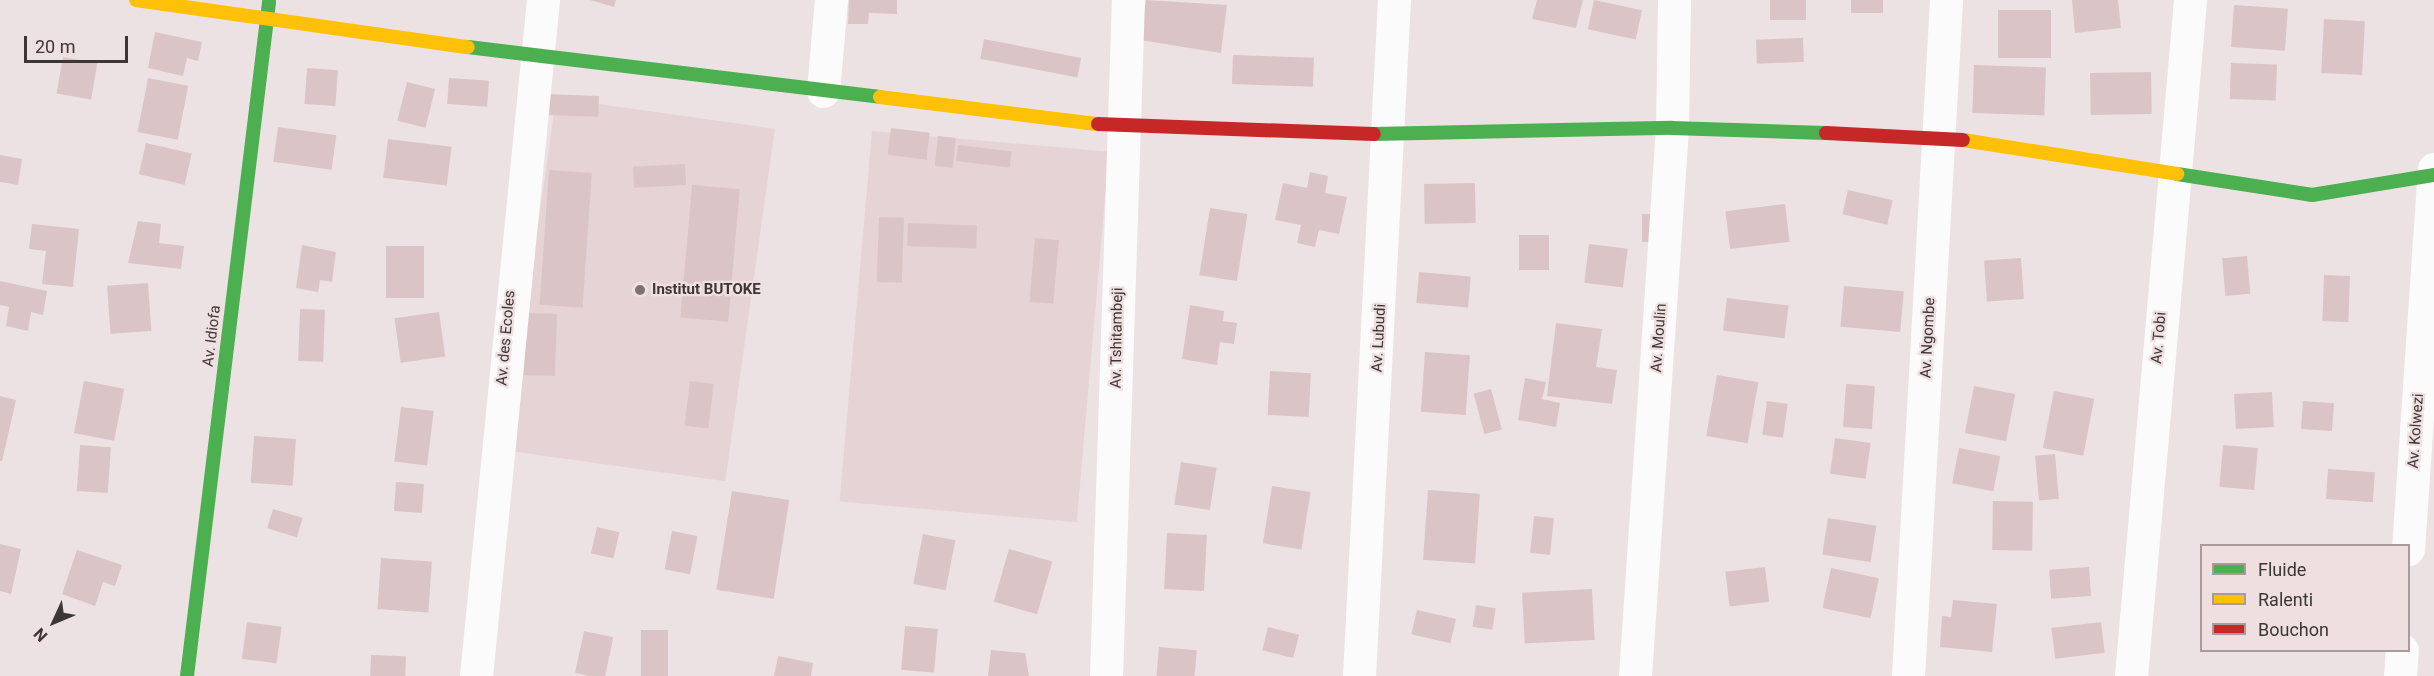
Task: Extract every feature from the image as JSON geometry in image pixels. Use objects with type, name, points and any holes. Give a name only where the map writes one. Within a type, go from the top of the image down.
[{"type":"street","points":[[136,0],[267,22],[1122,127],[1391,134],[1672,128],[1940,136],[2312,195],[2434,175]]},
{"type":"street","name":"Av. Idiofa","points":[[187,676],[269,0]]},
{"type":"street","name":"Av. des Ecoles","points":[[476,676],[534,56],[543,0]]},
{"type":"street","points":[[823,91],[831,0]]},
{"type":"street","name":"Av. Tshitambeji","points":[[1106,676],[1122,127],[1128,0]]},
{"type":"street","name":"Av. Lubudi","points":[[1359,676],[1391,134],[1394,0]]},
{"type":"street","name":"Av. Moulin","points":[[1635,676],[1672,128],[1674,0]]},
{"type":"street","name":"Av. Ngombe","points":[[1908,676],[1946,0]]},
{"type":"street","name":"Av. Tobi","points":[[2131,676],[2173,173],[2190,0]]},
{"type":"street","name":"Av. Kolwezi","points":[[2409,544],[2434,169]]},
{"type":"street","points":[[2400,676],[2402,652]]},
{"type":"shaded area","name":"Institut BUTOKE","points":[[556,98],[775,129],[725,481],[506,451]]},
{"type":"shaded area","points":[[872,131],[1109,152],[1077,522],[840,502]]},
{"type":"building","points":[[590,0],[616,0],[614,7]]},
{"type":"building","points":[[849,0],[897,0],[897,14],[869,13],[868,24],[848,24]]},
{"type":"building","points":[[1146,0],[1227,5],[1221,53],[1140,40]]},
{"type":"building","points":[[1537,0],[1583,0],[1576,28],[1532,19]]},
{"type":"building","points":[[1594,0],[1642,10],[1636,40],[1588,29]]},
{"type":"building","points":[[1770,0],[1806,0],[1806,20],[1770,20]]},
{"type":"building","points":[[1851,0],[1883,0],[1883,13],[1851,13]]},
{"type":"building","points":[[2072,0],[2118,0],[2121,28],[2075,33]]},
{"type":"building","points":[[2234,5],[2288,9],[2285,51],[2231,47]]},
{"type":"building","points":[[1998,10],[2051,10],[2051,58],[1998,58]]},
{"type":"building","points":[[2324,19],[2365,21],[2362,75],[2321,73]]},
{"type":"building","points":[[155,32],[202,42],[198,61],[187,58],[183,76],[148,68]]},
{"type":"building","points":[[1803,38],[1804,62],[1757,64],[1756,40]]},
{"type":"building","points":[[984,39],[1081,58],[1077,78],[980,59]]},
{"type":"building","points":[[1233,55],[1314,58],[1313,87],[1232,84]]},
{"type":"building","points":[[63,57],[97,63],[91,100],[57,93]]},
{"type":"building","points":[[2231,63],[2277,65],[2276,101],[2230,99]]},
{"type":"building","points":[[1974,65],[2046,68],[2044,115],[1972,113]]},
{"type":"building","points":[[307,68],[338,70],[335,106],[304,104]]},
{"type":"building","points":[[2151,72],[2152,114],[2091,115],[2090,73]]},
{"type":"building","points":[[148,78],[188,86],[178,140],[138,132]]},
{"type":"building","points":[[449,78],[489,81],[487,107],[447,104]]},
{"type":"building","points":[[407,82],[435,89],[425,128],[397,121]]},
{"type":"building","points":[[545,94],[599,96],[598,117],[544,115]]},
{"type":"building","points":[[278,127],[336,135],[332,170],[273,162]]},
{"type":"building","points":[[891,128],[930,133],[926,160],[888,155]]},
{"type":"building","points":[[938,136],[956,138],[953,168],[935,166]]},
{"type":"building","points":[[388,139],[452,147],[447,186],[383,178]]},
{"type":"building","points":[[146,143],[192,154],[185,185],[139,174]]},
{"type":"building","points":[[958,145],[1012,152],[1010,167],[956,161]]},
{"type":"building","points":[[0,155],[22,159],[18,185],[0,182]]},
{"type":"building","points":[[685,164],[686,185],[634,188],[633,167]]},
{"type":"building","points":[[549,170],[592,173],[582,308],[540,305]]},
{"type":"building","points":[[1310,172],[1328,176],[1325,193],[1347,197],[1339,234],[1319,230],[1315,247],[1297,243],[1301,225],[1275,220],[1283,183],[1307,188]]},
{"type":"building","points":[[1475,183],[1476,223],[1425,224],[1424,184]]},
{"type":"building","points":[[692,185],[740,189],[728,322],[680,317]]},
{"type":"building","points":[[1848,190],[1893,200],[1887,225],[1842,214]]},
{"type":"building","points":[[1785,204],[1790,242],[1730,249],[1725,211]]},
{"type":"building","points":[[1210,208],[1248,214],[1237,281],[1199,275]]},
{"type":"building","points":[[1642,214],[1659,214],[1659,242],[1642,242]]},
{"type":"building","points":[[879,217],[904,218],[902,283],[877,282]]},
{"type":"building","points":[[138,221],[161,224],[159,243],[184,246],[181,269],[128,263]]},
{"type":"building","points":[[908,223],[977,225],[976,248],[907,246]]},
{"type":"building","points":[[32,224],[79,229],[73,287],[42,284],[46,251],[29,249]]},
{"type":"building","points":[[1519,235],[1549,235],[1549,270],[1519,270]]},
{"type":"building","points":[[1035,238],[1059,240],[1053,304],[1029,302]]},
{"type":"building","points":[[1589,244],[1628,249],[1623,287],[1584,283]]},
{"type":"building","points":[[302,245],[336,252],[332,282],[320,280],[318,292],[296,288]]},
{"type":"building","points":[[386,246],[424,246],[424,298],[386,298]]},
{"type":"building","points":[[2247,256],[2250,294],[2225,296],[2222,258]]},
{"type":"building","points":[[2021,258],[2024,299],[1987,301],[1984,261]]},
{"type":"building","points":[[1419,272],[1471,277],[1468,307],[1416,303]]},
{"type":"building","points":[[2324,275],[2350,276],[2348,322],[2322,321]]},
{"type":"building","points":[[0,281],[47,291],[43,315],[31,312],[28,331],[6,326],[9,307],[0,305]]},
{"type":"building","points":[[148,283],[151,331],[110,334],[107,286]]},
{"type":"building","points":[[1844,286],[1904,291],[1900,332],[1840,327]]},
{"type":"building","points":[[1727,298],[1789,306],[1785,338],[1723,331]]},
{"type":"building","points":[[1190,305],[1224,311],[1223,321],[1237,323],[1234,344],[1220,342],[1217,365],[1182,359]]},
{"type":"building","points":[[300,309],[325,310],[323,362],[298,361]]},
{"type":"building","points":[[439,312],[445,357],[401,363],[394,318]]},
{"type":"building","points":[[526,313],[557,314],[555,376],[524,375]]},
{"type":"building","points":[[1556,323],[1602,329],[1596,367],[1617,370],[1612,404],[1547,396]]},
{"type":"building","points":[[1425,352],[1470,355],[1466,415],[1421,412]]},
{"type":"building","points":[[1270,371],[1311,373],[1309,417],[1268,415]]},
{"type":"building","points":[[1717,375],[1758,382],[1748,443],[1706,436]]},
{"type":"building","points":[[1525,378],[1546,382],[1542,399],[1560,403],[1556,427],[1518,420]]},
{"type":"building","points":[[84,381],[124,389],[114,441],[74,433]]},
{"type":"building","points":[[690,381],[714,384],[708,429],[685,426]]},
{"type":"building","points":[[1846,384],[1875,386],[1872,429],[1843,427]]},
{"type":"building","points":[[1974,386],[2015,394],[2006,441],[1965,433]]},
{"type":"building","points":[[1491,389],[1502,430],[1484,434],[1474,394]]},
{"type":"building","points":[[2054,391],[2094,399],[2083,456],[2043,448]]},
{"type":"building","points":[[2272,392],[2274,427],[2236,429],[2234,394]]},
{"type":"building","points":[[0,396],[16,400],[2,461],[0,461]]},
{"type":"building","points":[[1767,401],[1788,404],[1783,438],[1762,435]]},
{"type":"building","points":[[2303,401],[2334,403],[2332,431],[2301,429]]},
{"type":"building","points":[[401,407],[434,411],[427,466],[394,462]]},
{"type":"building","points":[[254,436],[296,439],[293,486],[251,483]]},
{"type":"building","points":[[1835,438],[1871,443],[1866,479],[1830,474]]},
{"type":"building","points":[[80,445],[111,447],[108,493],[77,491]]},
{"type":"building","points":[[2223,445],[2258,448],[2254,490],[2219,487]]},
{"type":"building","points":[[1959,448],[2000,456],[1993,491],[1952,483]]},
{"type":"building","points":[[2055,454],[2059,499],[2039,501],[2035,456]]},
{"type":"building","points":[[1181,462],[1217,468],[1210,510],[1174,504]]},
{"type":"building","points":[[2328,469],[2375,472],[2373,502],[2326,499]]},
{"type":"building","points":[[396,482],[424,484],[422,513],[394,511]]},
{"type":"building","points":[[1272,486],[1311,492],[1301,549],[1263,543]]},
{"type":"building","points":[[1428,490],[1480,494],[1475,563],[1423,560]]},
{"type":"building","points":[[732,491],[789,500],[774,599],[716,590]]},
{"type":"building","points":[[1993,501],[2033,502],[2032,551],[1992,550]]},
{"type":"building","points":[[273,509],[303,518],[297,537],[267,528]]},
{"type":"building","points":[[1534,516],[1554,518],[1550,555],[1530,553]]},
{"type":"building","points":[[1828,518],[1876,526],[1871,562],[1822,555]]},
{"type":"building","points":[[597,527],[619,532],[613,558],[591,553]]},
{"type":"building","points":[[672,531],[698,536],[690,574],[665,569]]},
{"type":"building","points":[[1167,533],[1207,535],[1204,591],[1164,589]]},
{"type":"building","points":[[923,534],[955,540],[946,590],[913,584]]},
{"type":"building","points":[[0,544],[21,549],[11,594],[0,591]]},
{"type":"building","points":[[1009,549],[1052,561],[1037,614],[994,602]]},
{"type":"building","points":[[77,550],[122,565],[115,586],[103,582],[95,606],[62,594]]},
{"type":"building","points":[[381,558],[432,562],[428,612],[377,609]]},
{"type":"building","points":[[1765,567],[1769,602],[1730,607],[1725,572]]},
{"type":"building","points":[[2089,567],[2091,596],[2051,599],[2049,570]]},
{"type":"building","points":[[1831,568],[1879,578],[1870,618],[1822,608]]},
{"type":"building","points":[[1592,589],[1595,640],[1525,644],[1522,593]]},
{"type":"building","points":[[1953,600],[1997,604],[1992,652],[1940,647],[1942,616],[1951,617]]},
{"type":"building","points":[[1476,605],[1496,608],[1492,630],[1473,627]]},
{"type":"building","points":[[1417,610],[1456,619],[1450,643],[1411,634]]},
{"type":"building","points":[[247,622],[282,627],[277,664],[242,659]]},
{"type":"building","points":[[2101,622],[2105,653],[2055,659],[2051,628]]},
{"type":"building","points":[[905,626],[938,629],[934,673],[901,670]]},
{"type":"building","points":[[1268,627],[1299,635],[1293,658],[1262,650]]},
{"type":"building","points":[[641,630],[668,630],[668,676],[641,676]]},
{"type":"building","points":[[584,631],[613,637],[605,676],[575,673]]},
{"type":"building","points":[[1159,647],[1197,650],[1195,676],[1156,676]]},
{"type":"building","points":[[991,650],[1025,653],[1029,676],[988,676]]},
{"type":"building","points":[[371,655],[406,656],[405,676],[370,676]]},
{"type":"building","points":[[778,656],[813,663],[811,676],[774,676]]},
{"type":"traffic: fast","points":[[187,676],[269,2]]},
{"type":"traffic: fast","points":[[468,47],[880,97]]},
{"type":"traffic: fast","points":[[1374,134],[1672,128],[1826,133]]},
{"type":"traffic: fast","points":[[2177,174],[2312,195],[2434,175]]},
{"type":"traffic: slow","points":[[136,0],[468,47]]},
{"type":"traffic: slow","points":[[880,97],[1098,124]]},
{"type":"traffic: slow","points":[[1963,140],[2177,174]]},
{"type":"traffic: jam","points":[[1098,124],[1374,134]]},
{"type":"traffic: jam","points":[[1826,133],[1963,140]]},
{"type":"place","name":"Institut BUTOKE","points":[[640,290]]}]
